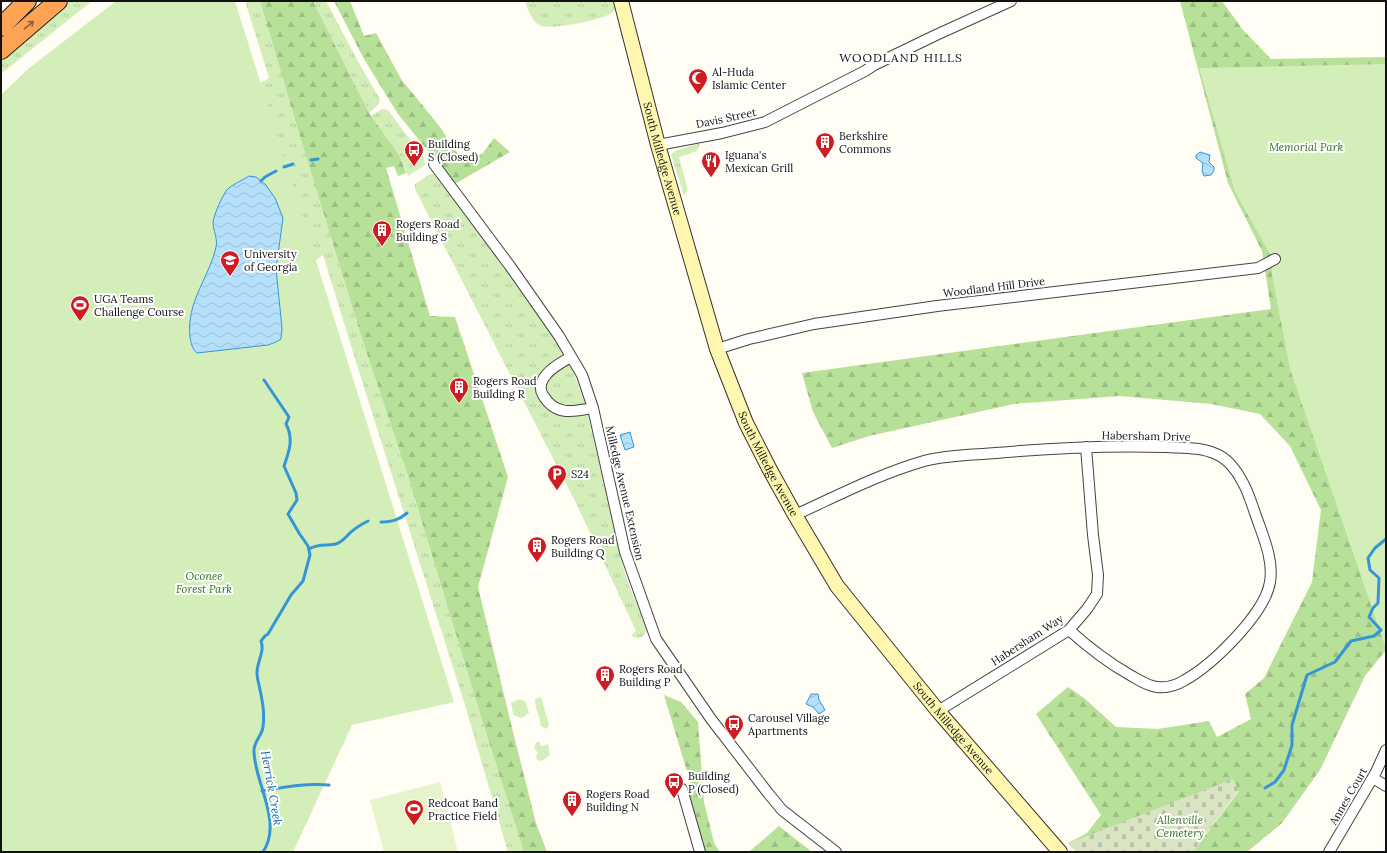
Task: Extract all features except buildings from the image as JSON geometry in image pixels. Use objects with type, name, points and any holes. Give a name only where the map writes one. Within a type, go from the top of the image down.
[{"type":"highway","points":[[1,27],[27,1]]},
{"type":"highway","points":[[1,50],[58,1]]},
{"type":"main road","name":"South Milledge Avenue","points":[[621,1],[658,146],[717,349],[746,423],[794,515],[837,586],[938,711],[1060,852]]},
{"type":"street","name":"Davis Street","points":[[658,146],[722,133],[765,122],[874,65],[1011,1]]},
{"type":"street","name":"Milledge Avenue Extension","points":[[434,164],[510,266],[559,336],[582,375],[593,408],[625,552],[656,639],[711,719],[768,794],[782,810],[836,852]]},
{"type":"street","name":"Woodland Hill Drive","points":[[717,349],[749,339],[814,324],[937,306],[1258,268],[1275,259]]},
{"type":"street","points":[[571,357],[544,376],[541,384],[541,392],[551,406],[559,410],[573,412],[593,408]]},
{"type":"street","name":"Habersham Drive","points":[[794,515],[890,471],[927,460],[1003,452],[1086,447],[1141,446],[1196,449],[1216,454],[1228,462],[1242,481],[1250,499],[1269,555],[1270,578],[1267,593],[1258,610],[1245,628],[1202,669],[1184,681],[1165,687],[1148,685],[1115,667],[1088,648],[1069,630]]},
{"type":"street","name":"Habersham Way","points":[[938,711],[1069,630],[1087,609],[1097,594],[1098,575],[1093,535],[1086,447]]},
{"type":"street","name":"Annes Court","points":[[1329,852],[1373,778],[1386,750]]},
{"type":"street","points":[[1373,778],[1386,786]]},
{"type":"street","points":[[682,789],[700,852]]},
{"type":"green space","points":[[68,1],[92,1],[1,74],[1,57]]},
{"type":"green space","name":"Oconee Forest Park","points":[[116,1],[235,1],[454,702],[352,725],[293,852],[1,852],[1,95],[28,69]]},
{"type":"green space","points":[[245,1],[260,1],[364,345],[407,473],[524,852],[508,852],[464,702],[323,255],[306,267],[151,147],[269,78]]},
{"type":"green space","points":[[260,1],[313,1],[369,113],[400,156],[406,173],[398,176],[394,166],[386,168],[430,316],[455,317],[508,477],[478,587],[536,823],[547,852],[524,852],[407,473],[364,345]]},
{"type":"green space","points":[[313,1],[326,1],[380,99],[379,104],[369,113]]},
{"type":"green space","points":[[334,1],[350,1],[364,36],[376,33],[401,79],[440,127],[464,163],[483,153],[494,138],[510,152],[455,184],[398,114],[364,59]]},
{"type":"green space","points":[[525,1],[613,1],[616,8],[613,12],[598,19],[554,27],[539,25],[536,23],[530,14]]},
{"type":"green space","points":[[1180,1],[1222,1],[1243,30],[1271,59],[1386,57],[1386,650],[1365,676],[1320,770],[1282,823],[1247,852],[1193,852],[1239,791],[1070,843],[1076,852],[1068,843],[1087,833],[1101,815],[1036,714],[1068,687],[1084,698],[1116,727],[1158,729],[1209,721],[1217,737],[1251,719],[1245,694],[1264,678],[1312,582],[1321,510],[1290,446],[1260,414],[1211,404],[1120,396],[1014,404],[869,436],[832,448],[813,412],[802,373],[1271,309],[1262,251],[1228,183]]},
{"type":"green space","name":"Memorial Park","points":[[1386,64],[1386,649],[1290,369],[1272,275],[1271,256],[1235,192],[1199,68]]},
{"type":"green space","points":[[382,109],[388,110],[424,158],[425,165],[408,176],[400,156],[371,116]]},
{"type":"green space","points":[[700,144],[697,151],[679,157],[687,187],[687,191],[684,196],[671,154],[677,150]]},
{"type":"green space","points":[[430,174],[434,174],[444,184],[475,226],[542,320],[573,371],[586,406],[621,560],[628,583],[647,629],[645,634],[639,638],[631,635],[636,631],[577,505],[415,189],[415,184]]},
{"type":"green space","points":[[664,695],[681,702],[698,722],[704,802],[714,843],[720,852],[704,852],[687,790],[691,786],[689,778]]},
{"type":"green space","points":[[541,697],[549,725],[546,729],[541,726],[535,702],[535,699]]},
{"type":"green space","points":[[520,699],[526,702],[529,713],[522,718],[514,714],[511,703]]},
{"type":"green space","points":[[536,742],[540,742],[540,745],[543,746],[548,744],[550,755],[542,761],[537,760],[536,757],[538,753],[534,748]]},
{"type":"green space","name":"Allenville Cemetery","points":[[1233,779],[1239,790],[1193,852],[1077,852],[1069,843]]},
{"type":"green space","name":"Redcoat Band Practice Field","points":[[440,782],[458,852],[384,852],[370,800]]},
{"type":"green space","points":[[779,826],[812,852],[749,852]]},
{"type":"water","points":[[1200,152],[1210,155],[1209,162],[1214,167],[1214,171],[1211,175],[1204,176],[1202,171],[1203,163],[1196,158],[1196,155]]},
{"type":"water","points":[[249,176],[256,177],[265,184],[275,198],[283,218],[276,269],[282,328],[281,339],[268,345],[197,353],[191,344],[191,313],[216,247],[213,225],[214,218],[218,206],[226,191],[233,185]]},
{"type":"water","points":[[630,432],[634,447],[625,450],[620,435]]},
{"type":"water","points":[[811,694],[818,694],[819,700],[825,710],[819,714],[813,707],[806,704]]},
{"type":"waterway","points":[[311,160],[318,159]]},
{"type":"waterway","points":[[284,167],[293,164]]},
{"type":"waterway","points":[[261,181],[276,171]]},
{"type":"waterway","name":"Herrick Creek","points":[[263,852],[268,840],[270,828],[269,816],[255,764],[254,752],[254,748],[262,730],[264,721],[263,706],[257,674],[262,649],[261,641],[268,634],[291,595],[303,581],[310,555],[308,546],[288,514],[297,500],[296,493],[284,466],[290,445],[290,435],[286,424],[289,417],[264,380]]},
{"type":"waterway","points":[[381,522],[395,520],[407,513]]},
{"type":"waterway","points":[[309,549],[318,546],[337,544],[354,529],[368,521]]},
{"type":"waterway","points":[[1265,788],[1275,782],[1284,770],[1292,745],[1292,725],[1307,675],[1335,662],[1351,641],[1374,636],[1381,630],[1369,617],[1373,608],[1378,603],[1379,578],[1370,570],[1368,558],[1375,548],[1386,539]]},
{"type":"waterway","points":[[262,791],[304,785],[329,785]]},
{"type":"place","name":"Al-Huda Islamic Center","points":[[698,95]]},
{"type":"place","name":"Berkshire Commons","points":[[825,159]]},
{"type":"place","name":"Building S (Closed)","points":[[414,167]]},
{"type":"place","name":"Iguana's Mexican Grill","points":[[711,178]]},
{"type":"place","name":"Rogers Road Building S","points":[[382,247]]},
{"type":"place","name":"University of Georgia","points":[[230,277]]},
{"type":"place","name":"UGA Teams Challenge Course","points":[[80,322]]},
{"type":"place","name":"Rogers Road Building R","points":[[459,404]]},
{"type":"place","name":"S24","points":[[557,491]]},
{"type":"place","name":"Rogers Road Building Q","points":[[537,563]]},
{"type":"place","name":"Rogers Road Building P","points":[[605,692]]},
{"type":"place","name":"Carousel Village Apartments","points":[[734,741]]},
{"type":"place","name":"Building P (Closed)","points":[[674,799]]},
{"type":"place","name":"Rogers Road Building N","points":[[572,817]]},
{"type":"place","name":"Redcoat Band Practice Field","points":[[414,826]]},
{"type":"district","name":"WOODLAND HILLS","points":[[901,57]]}]
